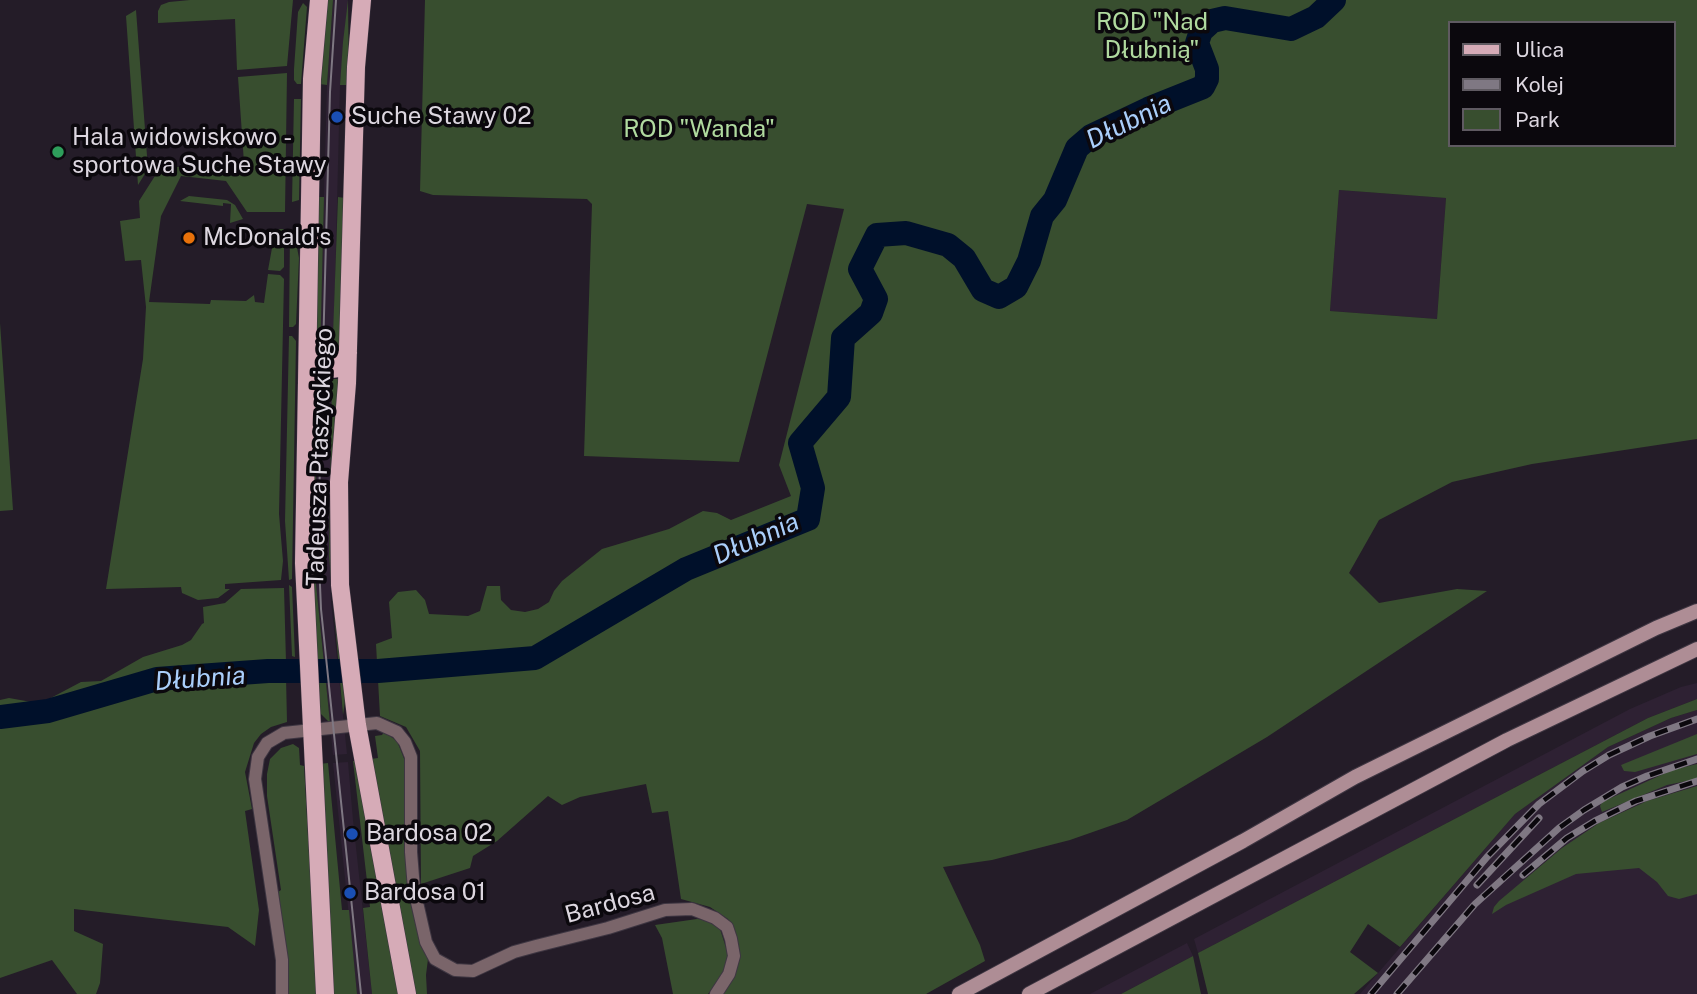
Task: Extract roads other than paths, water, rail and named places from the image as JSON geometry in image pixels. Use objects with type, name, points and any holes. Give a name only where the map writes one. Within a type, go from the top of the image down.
[{"type":"main road","name":"Tadeusza Ptaszyckiego","points":[[318,0],[312,79],[304,535],[308,691],[325,994]]},
{"type":"main road","name":"Tadeusza Ptaszyckiego","points":[[362,0],[356,67],[348,353],[338,528],[340,593],[357,725],[407,994]]},
{"type":"main road","points":[[307,346],[314,365],[322,370],[338,368],[348,353]]},
{"type":"main road","points":[[959,994],[1243,841],[1355,777],[1490,709],[1697,611]]},
{"type":"main road","points":[[1029,994],[1507,740],[1697,649]]},
{"type":"street","name":"Bardosa","points":[[357,725],[377,723],[392,728],[402,737],[411,757],[411,852],[414,889],[429,950],[435,959],[455,970],[473,971],[514,952],[665,910],[692,909],[707,913],[721,922],[727,927],[731,939],[734,956],[729,974],[716,994]]},
{"type":"street","points":[[282,994],[282,960],[255,771],[261,752],[272,739],[291,732],[357,725]]},
{"type":"waterway","name":"Dłubnia","points":[[0,717],[48,711],[157,679],[268,671],[378,671],[535,658],[686,569],[808,519],[813,488],[800,443],[839,397],[843,338],[871,313],[876,299],[860,269],[877,235],[906,233],[948,245],[964,258],[983,290],[999,297],[1016,287],[1029,261],[1042,216],[1055,200],[1077,148],[1091,136],[1203,87],[1207,79],[1207,69],[1197,43],[1201,31],[1212,21],[1225,18],[1291,29],[1316,17],[1334,0]]},
{"type":"tram line","points":[[336,0],[330,92],[318,538],[321,609],[361,994]]},
{"type":"railway","points":[[1371,994],[1487,857],[1539,804],[1609,755],[1697,719]]},
{"type":"railway","points":[[1397,994],[1475,904],[1559,828],[1622,787],[1697,759]]},
{"type":"railway","points":[[1523,875],[1567,838],[1595,821],[1636,801],[1697,781]]},
{"type":"railway","points":[[1477,885],[1539,818]]},
{"type":"place","name":"Suche Stawy 02","points":[[337,117]]},
{"type":"place","name":"Hala widowiskowo - sportowa Suche Stawy","points":[[58,152]]},
{"type":"place","name":"McDonald's","points":[[189,238]]},
{"type":"place","name":"Bardosa 02","points":[[352,834]]},
{"type":"place","name":"Bardosa 01","points":[[350,893]]},
{"type":"park label","name":"ROD \"Nad Dłubnią\"","points":[[1152,37]]},
{"type":"park label","name":"ROD \"Wanda\"","points":[[699,130]]}]
